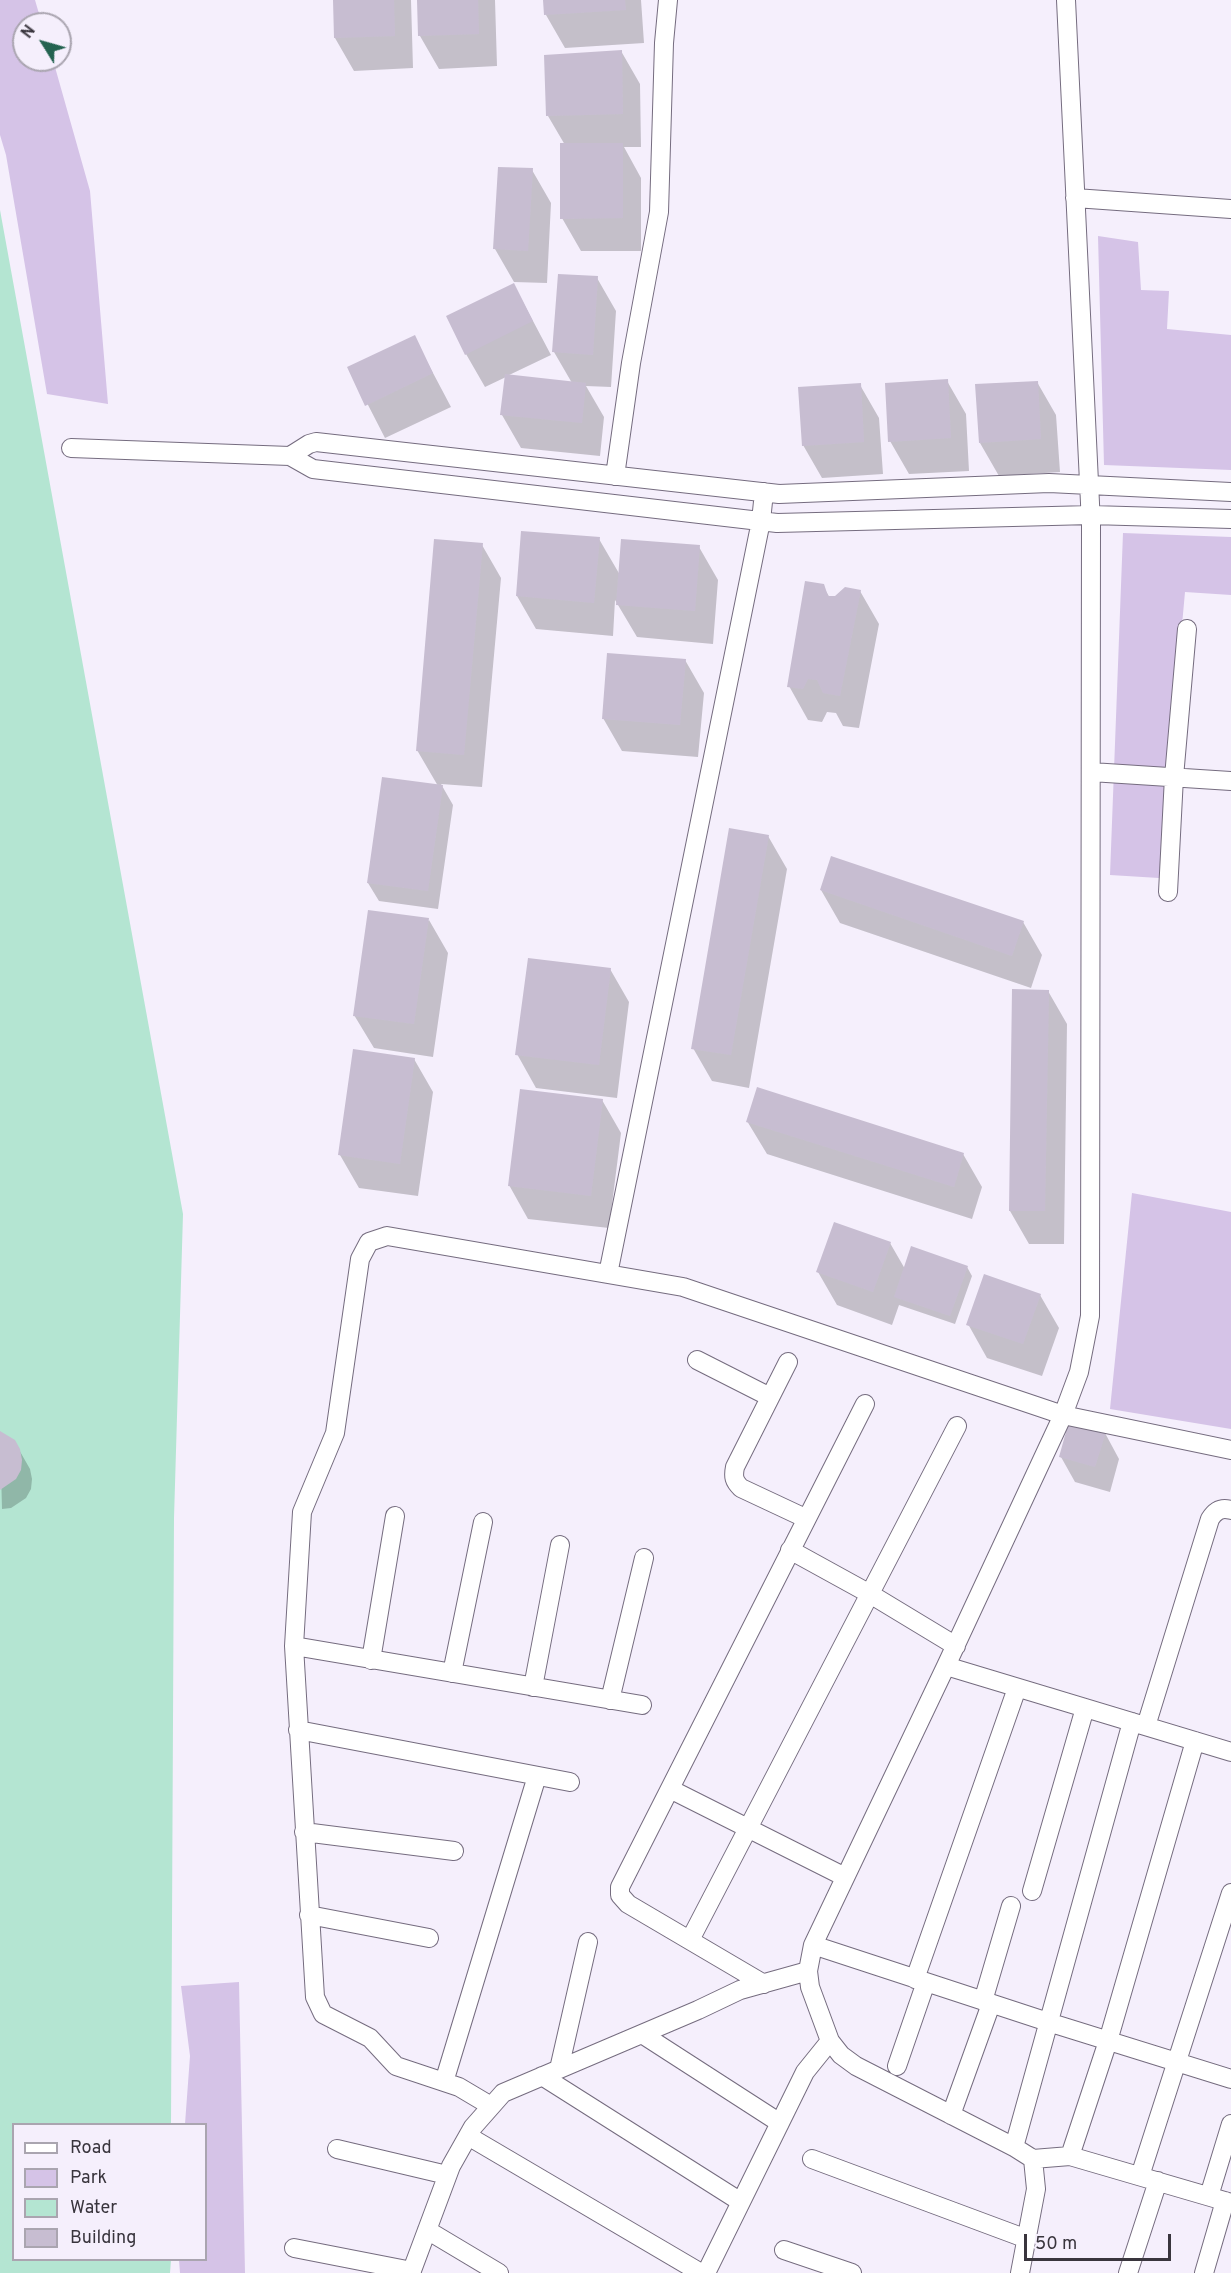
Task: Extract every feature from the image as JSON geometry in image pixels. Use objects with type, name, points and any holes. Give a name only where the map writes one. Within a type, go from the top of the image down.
[{"type":"street","points":[[615,476],[631,363],[659,212],[664,43],[668,0]]},
{"type":"street","points":[[1066,0],[1091,515],[1090,1316],[1079,1372],[1063,1415],[813,1945],[808,1971],[810,1987],[830,2041],[841,2055],[856,2066],[1033,2159],[1070,2156],[1222,2200]]},
{"type":"street","points":[[1076,198],[1231,209]]},
{"type":"street","points":[[290,456],[316,442],[779,494],[1049,483],[1231,492]]},
{"type":"street","points":[[71,448],[290,456],[313,469],[777,523],[1091,515],[1231,519]]},
{"type":"street","points":[[608,1274],[761,520],[764,492]]},
{"type":"street","points":[[1168,892],[1174,777],[1187,629]]},
{"type":"street","points":[[1091,772],[1231,781]]},
{"type":"street","points":[[492,2106],[459,2087],[396,2066],[370,2038],[323,2014],[315,1997],[294,1646],[302,1512],[334,1433],[360,1259],[369,1242],[387,1236],[683,1287],[1063,1415],[1231,1450]]},
{"type":"street","points":[[697,1360],[770,1397]]},
{"type":"street","points":[[788,1362],[733,1476],[741,1488],[806,1518]]},
{"type":"street","points":[[764,1984],[628,1904],[620,1895],[620,1887],[865,1404]]},
{"type":"street","points":[[690,1940],[957,1426]]},
{"type":"street","points":[[1014,2147],[1048,2022],[1139,1724],[1210,1519],[1220,1510],[1231,1510]]},
{"type":"street","points":[[371,1660],[395,1516]]},
{"type":"street","points":[[452,1673],[483,1522]]},
{"type":"street","points":[[533,1687],[561,1545]]},
{"type":"street","points":[[790,1550],[870,1594],[956,1646]]},
{"type":"street","points":[[610,1700],[644,1558]]},
{"type":"street","points":[[294,1646],[642,1706]]},
{"type":"street","points":[[946,1666],[1231,1752]]},
{"type":"street","points":[[897,2066],[920,1980],[1017,1688]]},
{"type":"street","points":[[1032,1891],[1085,1708]]},
{"type":"street","points":[[298,1730],[570,1782]]},
{"type":"street","points":[[1070,2156],[1108,2041],[1196,1741]]},
{"type":"street","points":[[444,2082],[537,1776]]},
{"type":"street","points":[[670,1789],[845,1878]]},
{"type":"street","points":[[304,1832],[454,1851]]},
{"type":"street","points":[[1128,2273],[1177,2062],[1231,1893]]},
{"type":"street","points":[[951,2115],[987,2002],[1011,1906]]},
{"type":"street","points":[[309,1915],[429,1938]]},
{"type":"street","points":[[550,2073],[588,1942]]},
{"type":"street","points":[[813,1945],[1231,2079]]},
{"type":"street","points":[[294,2248],[412,2272],[447,2175],[468,2136],[503,2093],[740,1990],[808,1971]]},
{"type":"street","points":[[642,2034],[780,2123]]},
{"type":"street","points":[[706,2273],[805,2072],[830,2041]]},
{"type":"street","points":[[550,2073],[741,2202]]},
{"type":"street","points":[[1204,2273],[1222,2200],[1231,2124]]},
{"type":"street","points":[[468,2136],[701,2273]]},
{"type":"street","points":[[337,2149],[447,2175]]},
{"type":"street","points":[[812,2159],[1027,2239]]},
{"type":"street","points":[[1020,2273],[1036,2189],[1033,2159]]},
{"type":"street","points":[[427,2230],[499,2273]]},
{"type":"street","points":[[784,2250],[852,2273]]},
{"type":"green space","points":[[0,0],[35,0],[38,12],[12,12],[12,72],[56,72],[90,191],[108,404],[47,394],[6,155],[0,135]]},
{"type":"green space","points":[[1098,236],[1138,242],[1141,290],[1169,291],[1167,329],[1231,335],[1231,470],[1104,465]]},
{"type":"green space","points":[[1123,533],[1231,537],[1231,595],[1185,592],[1159,878],[1110,875]]},
{"type":"green space","points":[[1132,1193],[1231,1212],[1231,1429],[1110,1409]]},
{"type":"green space","points":[[239,1982],[245,2273],[180,2273],[179,2261],[207,2261],[207,2123],[185,2123],[190,2056],[181,1986]]},
{"type":"water","points":[[0,210],[183,1214],[174,1518],[171,2123],[12,2123],[12,2261],[171,2261],[170,2273],[0,2273]]},
{"type":"building","points":[[333,0],[394,0],[395,36],[334,38]]},
{"type":"building","points":[[417,0],[478,0],[479,34],[418,36]]},
{"type":"building","points":[[543,0],[625,0],[626,10],[544,15]]},
{"type":"building","points":[[622,50],[623,114],[546,116],[544,55]]},
{"type":"building","points":[[560,143],[623,143],[623,218],[560,219]]},
{"type":"building","points":[[498,167],[533,168],[528,251],[493,249]]},
{"type":"building","points":[[558,274],[598,276],[593,355],[552,352]]},
{"type":"building","points":[[514,283],[533,321],[465,355],[446,316]]},
{"type":"building","points":[[415,335],[433,373],[365,406],[347,367]]},
{"type":"building","points":[[505,374],[586,383],[582,423],[500,415]]},
{"type":"building","points":[[948,379],[951,438],[888,442],[885,383]]},
{"type":"building","points":[[1038,381],[1041,439],[979,443],[975,384]]},
{"type":"building","points":[[861,383],[864,442],[802,446],[798,387]]},
{"type":"building","points":[[521,531],[600,537],[594,603],[516,596]]},
{"type":"building","points":[[434,539],[483,543],[464,755],[416,751]]},
{"type":"building","points":[[621,539],[700,545],[695,611],[616,605]]},
{"type":"building","points":[[805,581],[824,584],[828,596],[835,596],[845,587],[861,590],[840,696],[823,693],[817,680],[808,679],[803,689],[787,687]]},
{"type":"building","points":[[607,653],[686,659],[680,725],[602,719]]},
{"type":"building","points":[[382,777],[443,785],[428,891],[367,883]]},
{"type":"building","points":[[729,828],[769,835],[731,1055],[691,1049]]},
{"type":"building","points":[[831,856],[1024,921],[1012,956],[820,890]]},
{"type":"building","points":[[368,910],[429,918],[414,1024],[353,1016]]},
{"type":"building","points":[[528,958],[611,968],[599,1065],[515,1055]]},
{"type":"building","points":[[1012,989],[1049,990],[1045,1211],[1009,1211]]},
{"type":"building","points":[[353,1049],[415,1058],[400,1164],[338,1155]]},
{"type":"building","points":[[757,1087],[964,1153],[954,1187],[746,1122]]},
{"type":"building","points":[[520,1089],[603,1099],[591,1196],[508,1186]]},
{"type":"building","points":[[834,1222],[891,1242],[873,1292],[816,1272]]},
{"type":"building","points":[[911,1246],[968,1266],[950,1316],[894,1297]]},
{"type":"building","points":[[984,1274],[1041,1294],[1023,1344],[966,1325]]},
{"type":"building","points":[[1069,1421],[1106,1432],[1095,1467],[1059,1457]]},
{"type":"building","points":[[0,1431],[15,1440],[22,1460],[21,1470],[16,1479],[0,1490]]}]
